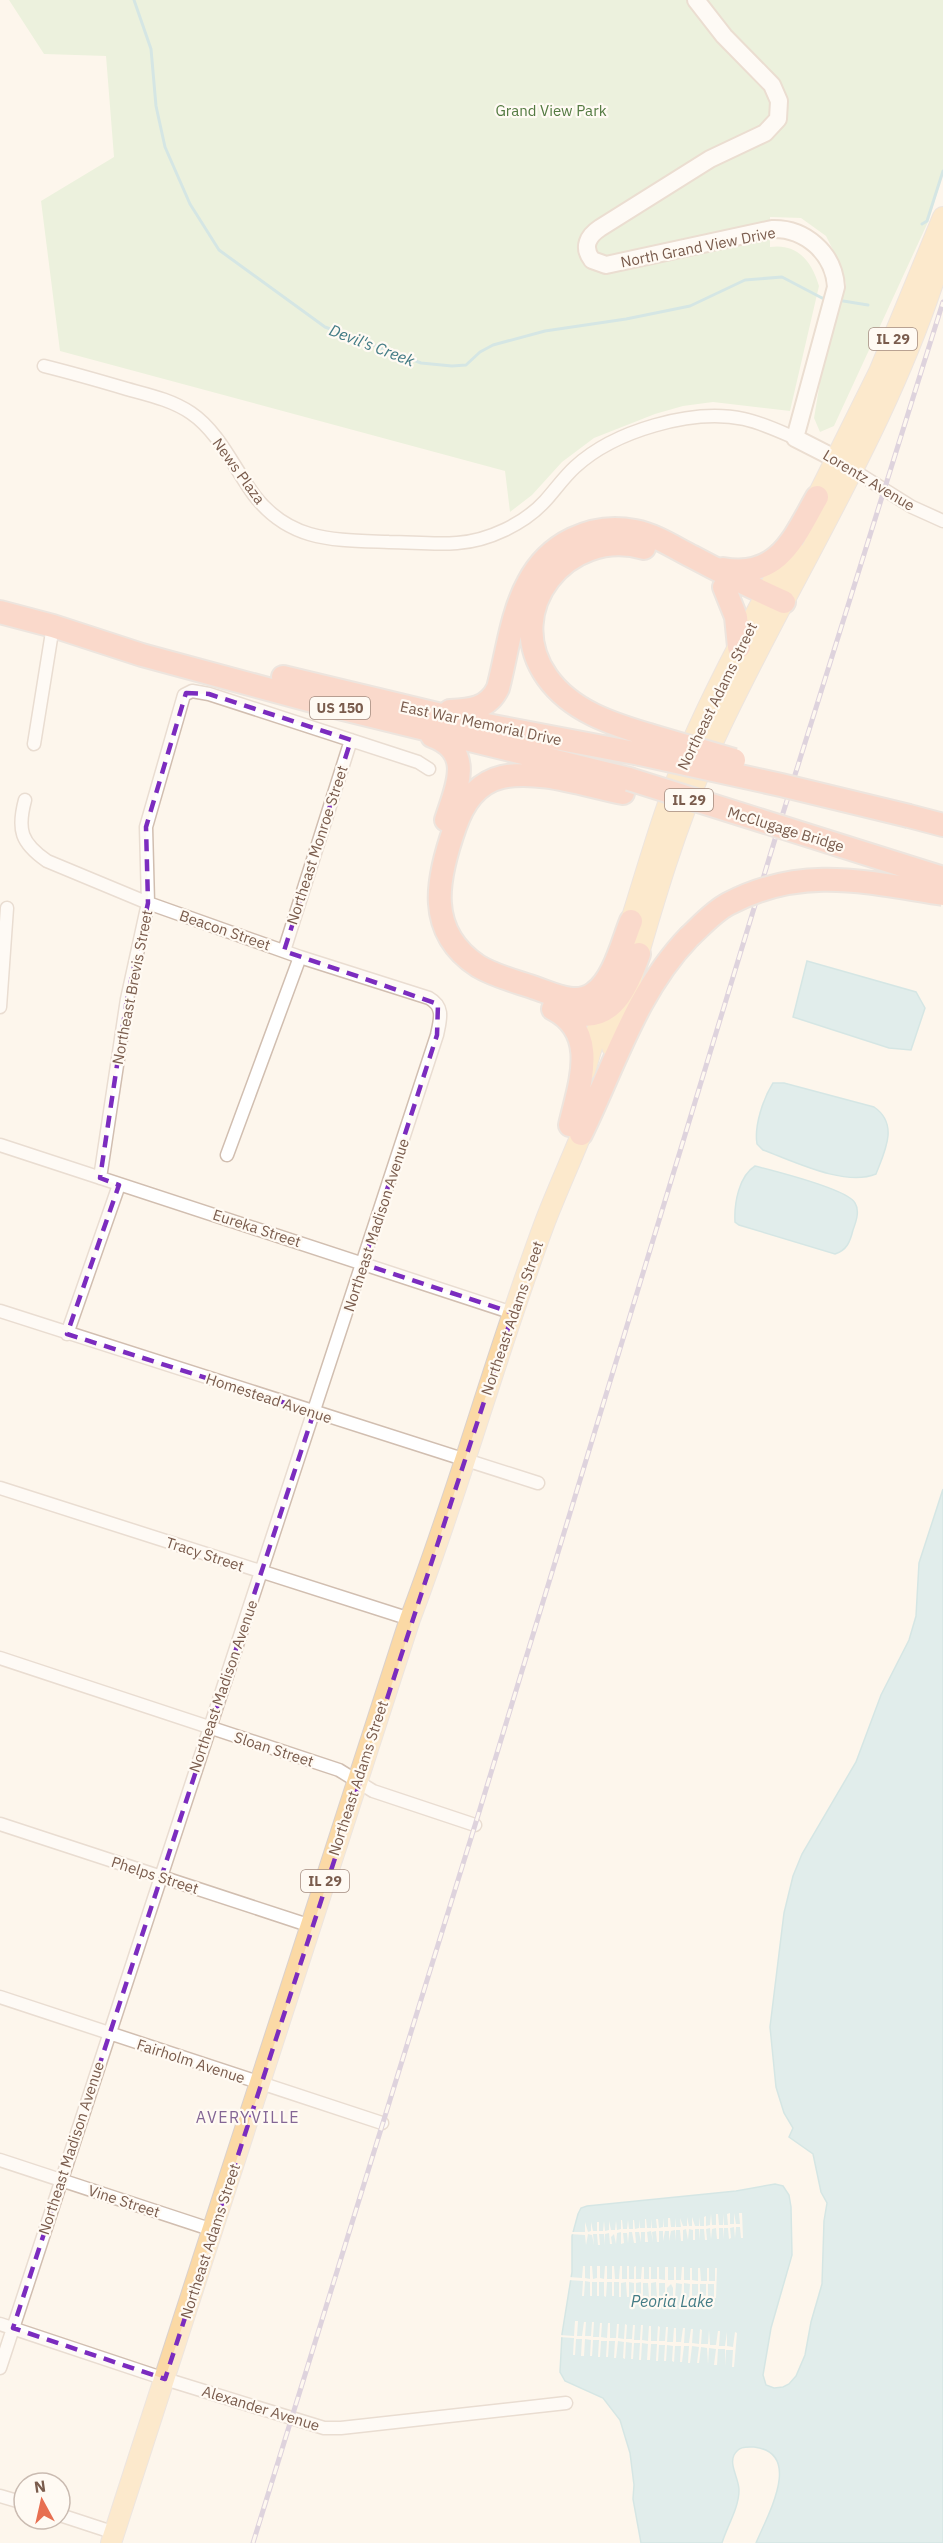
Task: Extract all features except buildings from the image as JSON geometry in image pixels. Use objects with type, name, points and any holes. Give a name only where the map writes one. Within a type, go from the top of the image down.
[{"type":"highway","points":[[701,561],[731,570],[752,570],[768,564],[786,548],[817,496]]},
{"type":"highway","points":[[370,708],[469,710],[487,703],[498,688],[519,605],[528,581],[551,552],[579,536],[608,529],[634,531],[654,537],[701,561],[772,604]]},
{"type":"highway","points":[[772,604],[724,587],[642,547],[616,544],[597,547],[565,561],[543,586],[535,608],[532,632],[535,651],[547,678],[561,693],[588,713],[611,723],[644,745],[738,761],[943,825]]},
{"type":"highway","points":[[724,587],[736,617],[739,647]]},
{"type":"highway","name":"East War Memorial Drive","points":[[0,612],[53,626],[143,642],[626,786]]},
{"type":"highway","points":[[370,708],[440,740],[452,748],[455,754],[459,776],[432,870],[430,903],[436,930],[451,954],[470,971],[560,1012],[575,1025],[580,1038],[582,1061],[576,1130]]},
{"type":"highway","name":"East War Memorial Drive","points":[[370,708],[509,730],[644,745]]},
{"type":"highway","points":[[626,786],[531,775],[510,776],[486,783],[461,810],[441,872],[439,899],[445,926],[451,938],[458,949],[473,962],[498,975],[570,999],[585,998],[599,988],[616,959],[631,921]]},
{"type":"highway","name":"McClugage Bridge","points":[[626,786],[783,829],[943,878]]},
{"type":"highway","points":[[576,1130],[647,994],[675,952],[728,904],[763,890],[813,879],[876,882],[943,894]]},
{"type":"highway","points":[[494,983],[580,1014],[590,1014],[603,1011],[627,985],[639,954]]},
{"type":"main road","name":"IL 29","points":[[837,458],[879,372],[943,216]]},
{"type":"main road","name":"IL 29","points":[[853,470],[906,356],[943,251]]},
{"type":"main road","name":"Northeast Adams Street","points":[[576,1130],[602,1079],[639,954],[700,770],[817,496],[837,458]]},
{"type":"main road","name":"Northeast Adams Street","points":[[113,2538],[410,1619],[436,1551],[464,1460],[576,1130],[603,1011],[671,794],[702,719],[739,647],[772,604],[853,470]]},
{"type":"street","name":"North Grand View Drive","points":[[696,0],[724,36],[774,88],[780,103],[778,118],[765,133],[715,156],[600,228],[588,242],[589,256],[597,263],[610,264],[782,229],[803,236],[818,247],[832,269],[836,287],[795,438]]},
{"type":"street","name":"News Plaza","points":[[44,366],[164,399],[190,412],[210,432],[265,508],[291,528],[320,538],[337,540],[442,544]]},
{"type":"street","name":"Lorentz Avenue","points":[[442,544],[475,540],[516,524],[544,502],[572,469],[586,457],[619,439],[680,419],[723,416],[765,425],[837,458],[912,507],[943,521]]},
{"type":"street","points":[[34,744],[53,626]]},
{"type":"street","name":"Northeast Brevis Street","points":[[100,1178],[127,999],[148,903],[146,826],[183,697],[186,693],[196,691],[209,693],[351,740]]},
{"type":"street","points":[[351,740],[418,762],[429,770]]},
{"type":"street","name":"Northeast Monroe Street","points":[[284,951],[351,740]]},
{"type":"street","name":"Beacon Street","points":[[25,800],[21,820],[23,836],[34,851],[47,861],[148,903],[300,957],[429,998],[438,1004]]},
{"type":"street","points":[[0,1007],[8,908]]},
{"type":"street","points":[[227,1155],[300,957]]},
{"type":"street","name":"Northeast Madison Avenue","points":[[0,2368],[363,1264],[436,1035],[441,1013],[438,1004]]},
{"type":"street","name":"Eureka Street","points":[[0,1145],[513,1313]]},
{"type":"street","points":[[68,1334],[119,1185]]},
{"type":"street","name":"Homestead Avenue","points":[[0,1311],[538,1483]]},
{"type":"street","name":"Tracy Street","points":[[0,1488],[410,1619]]},
{"type":"street","name":"Sloan Street","points":[[0,1658],[339,1770],[373,1791],[475,1825]]},
{"type":"street","name":"Phelps Street","points":[[0,1824],[311,1926]]},
{"type":"street","name":"Fairholm Avenue","points":[[0,1997],[382,2123]]},
{"type":"street","name":"Vine Street","points":[[0,2160],[213,2230]]},
{"type":"street","name":"Alexander Avenue","points":[[0,2324],[165,2379],[324,2428],[566,2403]]},
{"type":"street","points":[[72,2520],[113,2538]]},
{"type":"highlighted area","points":[[186,693],[209,694],[351,740],[284,951],[438,1004],[437,1035],[363,1264],[513,1313],[165,2379],[13,2328],[314,1412],[67,1334],[119,1185],[100,1178],[127,999],[148,903],[146,827]]},
{"type":"green space","name":"Grand View Park","points":[[9,0],[943,0],[943,174],[928,222],[834,426],[820,432],[814,418],[821,376],[846,284],[842,268],[826,236],[801,218],[770,217],[770,247],[796,251],[808,262],[819,286],[790,411],[713,402],[683,406],[655,414],[594,438],[562,462],[532,495],[510,512],[505,471],[60,351],[41,201],[114,157],[106,56],[44,54]]},
{"type":"water","points":[[807,961],[916,992],[925,1008],[911,1050],[889,1048],[793,1017]]},
{"type":"water","points":[[773,1083],[784,1083],[874,1107],[882,1114],[886,1121],[888,1138],[876,1174],[863,1177],[835,1175],[763,1150],[757,1144],[758,1121]]},
{"type":"water","points":[[755,1166],[810,1181],[839,1192],[855,1203],[856,1220],[851,1238],[845,1248],[835,1254],[735,1222],[735,1207],[741,1183]]},
{"type":"water","name":"Peoria Lake","points":[[943,1489],[943,2543],[756,2543],[773,2502],[780,2473],[777,2461],[769,2452],[751,2447],[738,2450],[734,2455],[733,2468],[739,2490],[735,2510],[722,2543],[641,2543],[633,2499],[634,2485],[630,2453],[620,2420],[603,2398],[565,2381],[560,2372],[562,2334],[572,2272],[572,2236],[578,2214],[581,2208],[587,2206],[736,2191],[775,2184],[783,2186],[789,2195],[791,2207],[792,2255],[771,2328],[763,2375],[766,2385],[774,2388],[789,2384],[796,2376],[805,2355],[811,2322],[822,2284],[824,2221],[827,2203],[821,2192],[813,2154],[789,2137],[793,2128],[784,2113],[776,2087],[770,2027],[784,1913],[793,1876],[802,1854],[856,1762],[881,1695],[909,1640],[916,1616],[919,1563]]},
{"type":"pier","points":[[730,2213],[730,2224],[734,2224],[734,2213],[736,2224],[740,2224],[739,2213],[742,2213],[743,2238],[741,2238],[740,2227],[736,2227],[735,2238],[734,2227],[730,2228],[731,2238],[729,2239],[728,2228],[724,2228],[724,2239],[723,2228],[719,2228],[719,2239],[717,2239],[716,2228],[712,2229],[711,2239],[710,2228],[706,2229],[707,2240],[705,2240],[704,2229],[700,2229],[700,2240],[699,2229],[695,2229],[695,2240],[693,2240],[693,2230],[689,2229],[688,2240],[686,2229],[683,2230],[683,2241],[681,2241],[680,2230],[676,2230],[676,2241],[675,2230],[671,2231],[669,2241],[669,2231],[665,2231],[663,2241],[663,2231],[659,2231],[659,2242],[657,2242],[656,2231],[652,2232],[653,2242],[651,2231],[647,2232],[648,2242],[645,2242],[645,2232],[641,2232],[641,2242],[639,2232],[635,2232],[636,2243],[634,2243],[632,2232],[629,2232],[628,2243],[627,2233],[623,2233],[624,2243],[621,2244],[621,2232],[617,2233],[616,2244],[614,2234],[611,2237],[612,2244],[610,2244],[609,2233],[605,2234],[604,2245],[604,2234],[599,2234],[600,2245],[598,2245],[597,2234],[593,2234],[594,2245],[592,2235],[588,2234],[586,2245],[585,2235],[570,2234],[571,2232],[585,2232],[585,2222],[588,2232],[591,2231],[591,2222],[593,2231],[597,2231],[597,2222],[599,2222],[599,2231],[603,2231],[604,2221],[605,2231],[609,2230],[609,2221],[611,2230],[615,2230],[616,2221],[617,2230],[621,2229],[621,2220],[623,2229],[627,2229],[628,2220],[629,2229],[633,2229],[633,2220],[635,2229],[639,2228],[639,2220],[640,2228],[645,2228],[645,2219],[647,2228],[651,2228],[652,2219],[652,2228],[657,2228],[656,2219],[658,2219],[659,2228],[663,2227],[663,2218],[664,2227],[668,2227],[668,2218],[670,2218],[671,2227],[675,2227],[676,2218],[676,2227],[681,2227],[680,2218],[683,2226],[687,2226],[687,2217],[689,2226],[692,2226],[692,2217],[695,2226],[699,2226],[699,2217],[700,2226],[704,2226],[706,2216],[706,2226],[710,2225],[711,2214],[712,2225],[716,2225],[716,2214],[718,2214],[719,2225],[723,2225],[723,2214],[724,2225],[728,2225],[727,2214]]},
{"type":"pier","points":[[583,2266],[585,2266],[585,2278],[590,2279],[590,2266],[592,2266],[593,2279],[597,2278],[597,2266],[600,2266],[600,2278],[604,2279],[605,2266],[607,2266],[607,2279],[612,2279],[612,2266],[614,2266],[615,2279],[619,2279],[620,2266],[622,2266],[622,2279],[627,2279],[627,2266],[629,2266],[629,2279],[634,2279],[634,2267],[636,2266],[636,2279],[641,2279],[642,2267],[644,2267],[644,2279],[649,2279],[649,2267],[651,2267],[651,2279],[657,2279],[657,2267],[659,2267],[659,2279],[665,2280],[665,2267],[668,2267],[668,2280],[674,2280],[674,2267],[676,2267],[676,2280],[681,2280],[682,2267],[684,2267],[684,2280],[690,2280],[690,2268],[692,2268],[692,2280],[698,2281],[698,2268],[700,2268],[701,2281],[707,2281],[707,2268],[709,2268],[709,2281],[715,2281],[715,2268],[717,2268],[716,2298],[714,2298],[714,2284],[708,2284],[708,2298],[706,2298],[706,2284],[700,2284],[700,2298],[698,2298],[698,2284],[692,2284],[692,2298],[689,2298],[690,2284],[684,2283],[684,2298],[681,2298],[682,2284],[676,2283],[675,2298],[673,2298],[671,2284],[667,2288],[667,2297],[665,2297],[665,2283],[659,2283],[659,2297],[657,2297],[656,2282],[651,2283],[651,2297],[649,2297],[648,2283],[643,2283],[643,2297],[641,2297],[641,2282],[636,2283],[636,2297],[634,2297],[634,2283],[629,2282],[629,2297],[627,2297],[626,2282],[621,2283],[621,2297],[619,2297],[619,2282],[614,2282],[614,2296],[612,2296],[612,2282],[607,2282],[606,2297],[604,2296],[604,2282],[599,2282],[599,2296],[597,2296],[597,2282],[592,2282],[592,2296],[590,2296],[590,2282],[585,2281],[584,2296],[582,2296],[583,2281],[568,2280],[569,2277],[582,2278]]},
{"type":"pier","points":[[575,2321],[578,2321],[577,2336],[582,2336],[584,2322],[586,2322],[585,2336],[591,2336],[592,2322],[594,2322],[593,2337],[599,2337],[600,2323],[602,2323],[601,2337],[607,2338],[608,2323],[610,2323],[610,2338],[616,2338],[617,2324],[619,2324],[618,2338],[624,2339],[625,2324],[627,2325],[626,2339],[632,2339],[633,2325],[635,2325],[634,2340],[640,2340],[641,2325],[643,2325],[642,2340],[648,2341],[649,2326],[651,2326],[651,2341],[657,2341],[658,2326],[660,2327],[659,2341],[665,2341],[666,2327],[668,2327],[667,2342],[673,2342],[674,2328],[676,2328],[676,2342],[681,2342],[683,2328],[685,2328],[684,2343],[689,2343],[691,2329],[693,2329],[692,2343],[699,2344],[700,2329],[702,2330],[701,2344],[708,2344],[709,2330],[710,2345],[716,2345],[718,2331],[720,2331],[719,2346],[725,2346],[727,2332],[727,2346],[733,2347],[735,2332],[737,2333],[734,2367],[732,2367],[733,2350],[726,2350],[725,2366],[725,2349],[718,2349],[717,2365],[714,2365],[716,2349],[709,2348],[708,2364],[707,2348],[701,2347],[699,2363],[697,2363],[699,2347],[692,2346],[690,2363],[688,2363],[689,2346],[684,2346],[682,2362],[680,2362],[681,2346],[675,2346],[674,2362],[672,2361],[673,2346],[667,2345],[666,2361],[664,2361],[665,2345],[659,2345],[658,2361],[656,2361],[657,2344],[651,2344],[650,2360],[647,2360],[648,2344],[642,2343],[641,2360],[639,2360],[640,2343],[634,2343],[633,2359],[631,2359],[632,2343],[626,2342],[625,2359],[623,2358],[624,2342],[618,2341],[616,2358],[614,2358],[615,2341],[609,2341],[608,2357],[606,2357],[607,2341],[601,2341],[600,2357],[598,2357],[599,2340],[593,2340],[592,2356],[590,2356],[591,2340],[585,2339],[584,2356],[581,2356],[582,2339],[576,2339],[575,2355],[573,2355],[574,2338],[559,2337],[559,2335],[574,2336]]},
{"type":"waterway","name":"Devil's Creek","points":[[134,0],[151,49],[156,106],[165,147],[190,204],[219,250],[325,327],[421,363],[452,366],[466,365],[480,352],[493,345],[545,331],[626,319],[690,306],[745,280],[782,277],[828,299]]},
{"type":"waterway","points":[[922,224],[927,221],[943,171]]},
{"type":"waterway","name":"Devil's Creek","points":[[837,300],[868,305]]},
{"type":"railway","points":[[253,2543],[480,1809],[779,826],[943,302]]},
{"type":"district","name":"AVERYVILLE","points":[[248,2117]]}]
